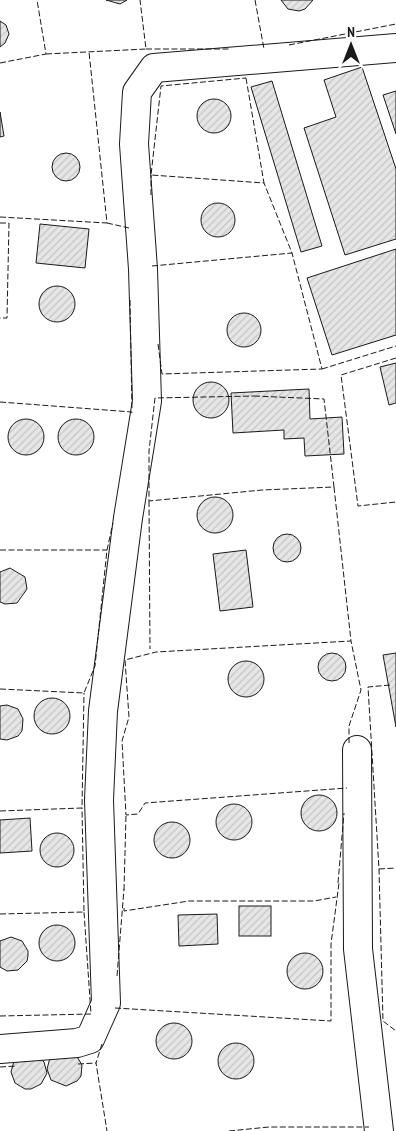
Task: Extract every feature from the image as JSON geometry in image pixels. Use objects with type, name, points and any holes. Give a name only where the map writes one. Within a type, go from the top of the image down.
[{"type":"street","points":[[0,1049],[77,1043],[90,1039],[106,1003],[100,800],[103,711],[129,509],[147,401],[143,269],[134,144],[137,92],[154,68],[396,48]]},
{"type":"street","points":[[357,750],[358,949],[379,1131]]},
{"type":"building","points":[[106,0],[127,0],[120,4]]},
{"type":"building","points":[[281,0],[313,0],[305,9],[299,11],[288,9]]},
{"type":"building","points":[[0,21],[6,25],[9,34],[5,43],[0,47]]},
{"type":"building","points":[[362,67],[396,169],[396,239],[345,255],[304,128],[336,117],[324,80]]},
{"type":"building","points":[[272,81],[322,246],[301,252],[251,87]]},
{"type":"building","points":[[396,91],[396,134],[383,95]]},
{"type":"building","points":[[214,99],[221,100],[226,104],[230,109],[230,123],[226,128],[221,132],[214,133],[207,132],[202,128],[198,123],[197,116],[198,109],[202,104],[207,100]]},
{"type":"building","points":[[0,112],[4,136],[0,137]]},
{"type":"building","points":[[66,153],[76,157],[80,167],[76,177],[66,181],[56,177],[52,167],[56,157]]},
{"type":"building","points":[[218,203],[225,204],[230,208],[234,213],[234,227],[230,232],[225,236],[218,237],[211,236],[206,232],[202,227],[201,220],[202,213],[206,208],[211,204]]},
{"type":"building","points":[[40,224],[89,229],[85,268],[36,263]]},
{"type":"building","points":[[396,249],[396,335],[332,355],[307,278]]},
{"type":"building","points":[[57,286],[70,291],[75,304],[70,317],[57,322],[44,317],[39,304],[44,291]]},
{"type":"building","points":[[244,313],[256,318],[261,330],[256,342],[244,347],[232,342],[227,330],[232,318]]},
{"type":"building","points":[[396,363],[396,403],[389,405],[380,367]]},
{"type":"building","points":[[211,382],[224,387],[229,400],[224,413],[211,418],[198,413],[193,400],[198,387]]},
{"type":"building","points":[[309,389],[310,419],[342,417],[344,454],[305,456],[304,438],[284,439],[284,430],[233,433],[231,393]]},
{"type":"building","points":[[26,419],[39,424],[44,437],[39,450],[26,455],[13,450],[8,437],[13,424]]},
{"type":"building","points":[[76,419],[89,424],[94,437],[89,450],[76,455],[63,450],[58,437],[63,424]]},
{"type":"building","points":[[215,497],[228,502],[233,515],[228,528],[215,533],[202,528],[197,515],[202,502]]},
{"type":"building","points":[[287,534],[297,538],[301,548],[297,558],[287,562],[277,558],[273,548],[277,538]]},
{"type":"building","points":[[246,550],[253,607],[220,611],[213,554]]},
{"type":"building","points":[[10,568],[25,577],[27,589],[17,603],[5,604],[0,602],[0,572]]},
{"type":"building","points":[[332,653],[342,657],[346,667],[342,677],[332,681],[322,677],[318,667],[322,657]]},
{"type":"building","points":[[396,653],[396,727],[383,655]]},
{"type":"building","points":[[246,661],[258,667],[264,679],[258,691],[246,697],[234,691],[228,679],[234,667]]},
{"type":"building","points":[[52,698],[65,703],[70,716],[65,729],[52,734],[39,729],[34,716],[39,703]]},
{"type":"building","points":[[7,705],[18,709],[23,719],[22,731],[18,736],[7,740],[0,739],[0,706]]},
{"type":"building","points":[[319,795],[332,800],[337,813],[332,826],[319,831],[306,826],[301,813],[306,800]]},
{"type":"building","points":[[234,804],[247,809],[252,822],[247,835],[234,840],[221,835],[216,822],[221,809]]},
{"type":"building","points":[[30,818],[32,851],[0,853],[0,820]]},
{"type":"building","points":[[172,822],[185,827],[190,840],[185,853],[172,858],[159,853],[154,840],[159,827]]},
{"type":"building","points":[[57,833],[69,838],[74,850],[69,862],[57,867],[45,862],[40,850],[45,838]]},
{"type":"building","points":[[239,906],[271,906],[271,936],[239,936]]},
{"type":"building","points":[[217,914],[218,944],[179,946],[178,915]]},
{"type":"building","points":[[57,925],[70,930],[75,943],[70,956],[57,961],[44,956],[39,943],[44,930]]},
{"type":"building","points":[[11,937],[22,941],[28,951],[28,956],[27,961],[18,970],[7,971],[0,967],[0,941]]},
{"type":"building","points":[[305,953],[318,958],[323,971],[318,984],[305,989],[292,984],[287,971],[292,958]]},
{"type":"building","points":[[174,1023],[187,1028],[192,1041],[187,1054],[174,1059],[161,1054],[156,1041],[161,1028]]},
{"type":"building","points":[[236,1043],[249,1048],[254,1061],[249,1074],[236,1079],[223,1074],[218,1061],[223,1048]]},
{"type":"building","points":[[76,1055],[82,1065],[81,1076],[77,1081],[66,1086],[51,1080],[47,1069],[50,1058]]},
{"type":"building","points":[[40,1058],[44,1062],[47,1073],[41,1084],[31,1089],[25,1089],[15,1083],[11,1072],[14,1061]]},
{"type":"fence","points":[[0,63],[46,54],[37,0]]},
{"type":"fence","points":[[46,54],[146,49],[140,0]]},
{"type":"fence","points":[[255,0],[264,49]]},
{"type":"fence","points":[[289,45],[396,24]]},
{"type":"fence","points":[[146,49],[229,49]]},
{"type":"fence","points":[[0,217],[107,223],[89,52]]},
{"type":"fence","points":[[246,78],[264,183],[151,175],[161,86],[246,78]]},
{"type":"fence","points":[[151,175],[151,195]]},
{"type":"fence","points":[[152,266],[292,253],[264,183]]},
{"type":"fence","points":[[0,223],[9,223],[7,318],[0,318]]},
{"type":"fence","points":[[107,223],[129,228]]},
{"type":"fence","points":[[158,344],[162,374],[322,369],[292,253]]},
{"type":"fence","points":[[130,300],[132,410]]},
{"type":"fence","points":[[322,369],[396,346]]},
{"type":"fence","points":[[396,358],[341,375],[358,506],[396,502]]},
{"type":"fence","points":[[254,396],[324,399],[334,487],[262,490],[149,501],[149,451],[155,398],[254,396]]},
{"type":"fence","points":[[0,402],[132,412],[131,415]]},
{"type":"fence","points":[[334,487],[351,641],[156,652],[125,660],[129,717],[122,741],[126,815],[138,814],[145,803],[347,788]]},
{"type":"fence","points":[[149,501],[150,649]]},
{"type":"fence","points":[[0,689],[84,693],[95,666],[107,550],[113,523]]},
{"type":"fence","points":[[0,550],[107,550]]},
{"type":"fence","points":[[349,743],[349,726],[361,690],[351,641]]},
{"type":"fence","points":[[390,685],[368,687],[379,869],[383,1021],[396,1031]]},
{"type":"fence","points":[[0,811],[82,808],[84,693]]},
{"type":"fence","points":[[0,914],[84,912],[82,808]]},
{"type":"fence","points":[[338,883],[344,813]]},
{"type":"fence","points":[[124,890],[126,815]]},
{"type":"fence","points":[[379,869],[396,868]]},
{"type":"fence","points":[[115,1008],[331,1021],[331,944],[339,883]]},
{"type":"fence","points":[[117,976],[124,889]]},
{"type":"fence","points":[[124,908],[124,911],[189,901],[314,901],[336,897]]},
{"type":"fence","points":[[0,1016],[91,1014],[84,912]]},
{"type":"fence","points":[[102,1044],[96,1063],[107,1131]]},
{"type":"fence","points":[[78,1064],[96,1063]]},
{"type":"fence","points":[[0,1067],[16,1066]]},
{"type":"fence","points":[[229,1131],[269,1127],[369,1127]]}]
